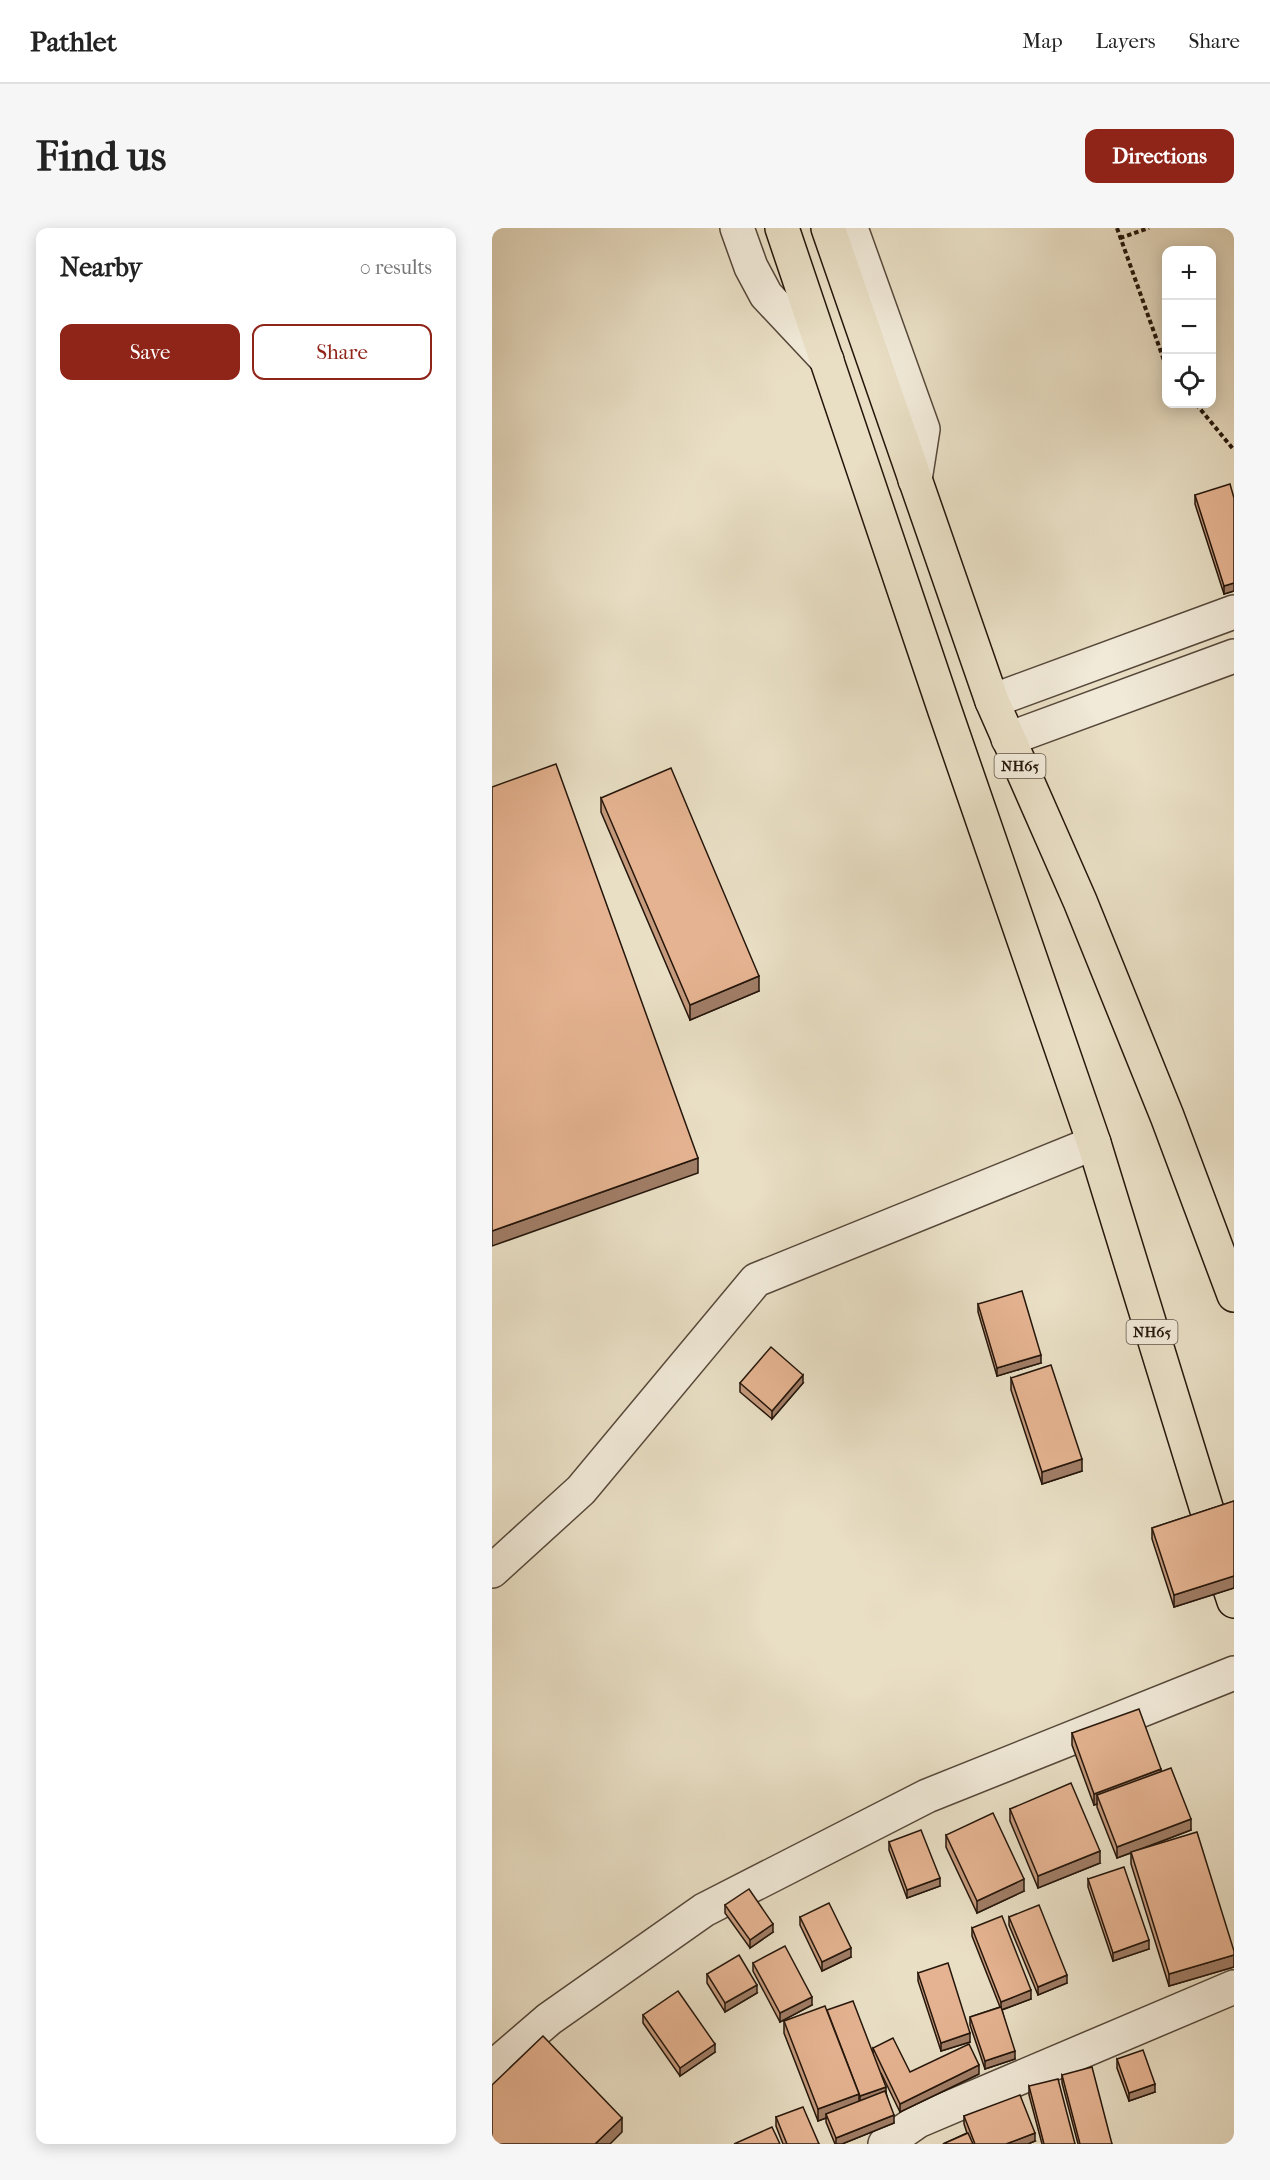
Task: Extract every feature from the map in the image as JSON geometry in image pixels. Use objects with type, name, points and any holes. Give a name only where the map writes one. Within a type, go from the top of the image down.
[{"type":"highway","name":"NH65","points":[[782,228],[1094,1143],[1210,1521]]},
{"type":"highway","name":"NH65","points":[[828,228],[992,701],[1080,901],[1167,1116],[1234,1295]]},
{"type":"highway","points":[[841,404],[885,391]]},
{"type":"street","points":[[737,228],[751,267],[766,295],[826,360]]},
{"type":"street","points":[[851,228],[924,429],[915,480]]},
{"type":"street","points":[[992,701],[1234,612]]},
{"type":"street","points":[[1008,739],[1234,656]]},
{"type":"street","points":[[492,1571],[581,1490],[756,1280],[1094,1143]]},
{"type":"street","points":[[492,2068],[549,2019],[704,1910],[927,1796],[1234,1673]]},
{"type":"street","points":[[885,2144],[918,2121],[1234,1987]]},
{"type":"path","points":[[1117,228],[1163,354]]},
{"type":"path","points":[[1120,238],[1149,228]]},
{"type":"path","points":[[1199,408],[1234,450]]},
{"type":"building","points":[[1230,484],[1234,498],[1234,583],[1224,586],[1195,495]]},
{"type":"building","points":[[556,764],[698,1158],[492,1231],[492,787]]},
{"type":"building","points":[[671,768],[759,976],[690,1005],[601,798]]},
{"type":"building","points":[[1022,1291],[1041,1355],[997,1368],[978,1304]]},
{"type":"building","points":[[771,1347],[803,1375],[772,1411],[740,1383]]},
{"type":"building","points":[[1051,1365],[1082,1459],[1042,1472],[1011,1378]]},
{"type":"building","points":[[1234,1501],[1234,1576],[1174,1595],[1152,1528]]},
{"type":"building","points":[[1139,1709],[1161,1769],[1094,1794],[1072,1733]]},
{"type":"building","points":[[1171,1768],[1191,1819],[1117,1847],[1097,1795]]},
{"type":"building","points":[[1071,1783],[1100,1851],[1038,1876],[1010,1809]]},
{"type":"building","points":[[993,1813],[1024,1879],[977,1901],[946,1835]]},
{"type":"building","points":[[921,1830],[940,1878],[907,1890],[889,1842]]},
{"type":"building","points":[[1197,1832],[1234,1955],[1169,1974],[1131,1852]]},
{"type":"building","points":[[1124,1867],[1149,1940],[1113,1953],[1088,1879]]},
{"type":"building","points":[[749,1889],[773,1924],[750,1940],[725,1905]]},
{"type":"building","points":[[829,1903],[851,1948],[822,1962],[800,1917]]},
{"type":"building","points":[[1039,1905],[1067,1975],[1038,1987],[1009,1917]]},
{"type":"building","points":[[1002,1916],[1031,1990],[1001,2002],[972,1928]]},
{"type":"building","points":[[785,1946],[812,1997],[780,2013],[753,1963]]},
{"type":"building","points":[[739,1955],[757,1985],[725,2003],[707,1974]]},
{"type":"building","points":[[948,1963],[970,2033],[941,2043],[918,1973]]},
{"type":"building","points":[[678,1991],[715,2044],[680,2068],[643,2015]]},
{"type":"building","points":[[853,2001],[886,2087],[860,2096],[827,2010]]},
{"type":"building","points":[[825,2006],[859,2094],[818,2109],[784,2021]]},
{"type":"building","points":[[1001,2007],[1015,2051],[985,2061],[970,2017]]},
{"type":"building","points":[[543,2036],[622,2118],[595,2144],[492,2144],[492,2085]]},
{"type":"building","points":[[893,2038],[910,2072],[969,2044],[979,2065],[900,2104],[873,2048]]},
{"type":"building","points":[[1143,2050],[1155,2084],[1129,2093],[1117,2059]]},
{"type":"building","points":[[1092,2067],[1112,2144],[1080,2144],[1062,2075]]},
{"type":"building","points":[[1058,2079],[1075,2144],[1044,2144],[1029,2086]]},
{"type":"building","points":[[885,2091],[894,2115],[836,2138],[826,2114]]},
{"type":"building","points":[[1020,2095],[1035,2133],[1006,2144],[975,2144],[964,2116]]},
{"type":"building","points":[[803,2107],[819,2144],[787,2144],[776,2117]]},
{"type":"building","points":[[772,2127],[780,2144],[734,2144]]},
{"type":"building","points":[[968,2133],[973,2144],[943,2144]]}]
